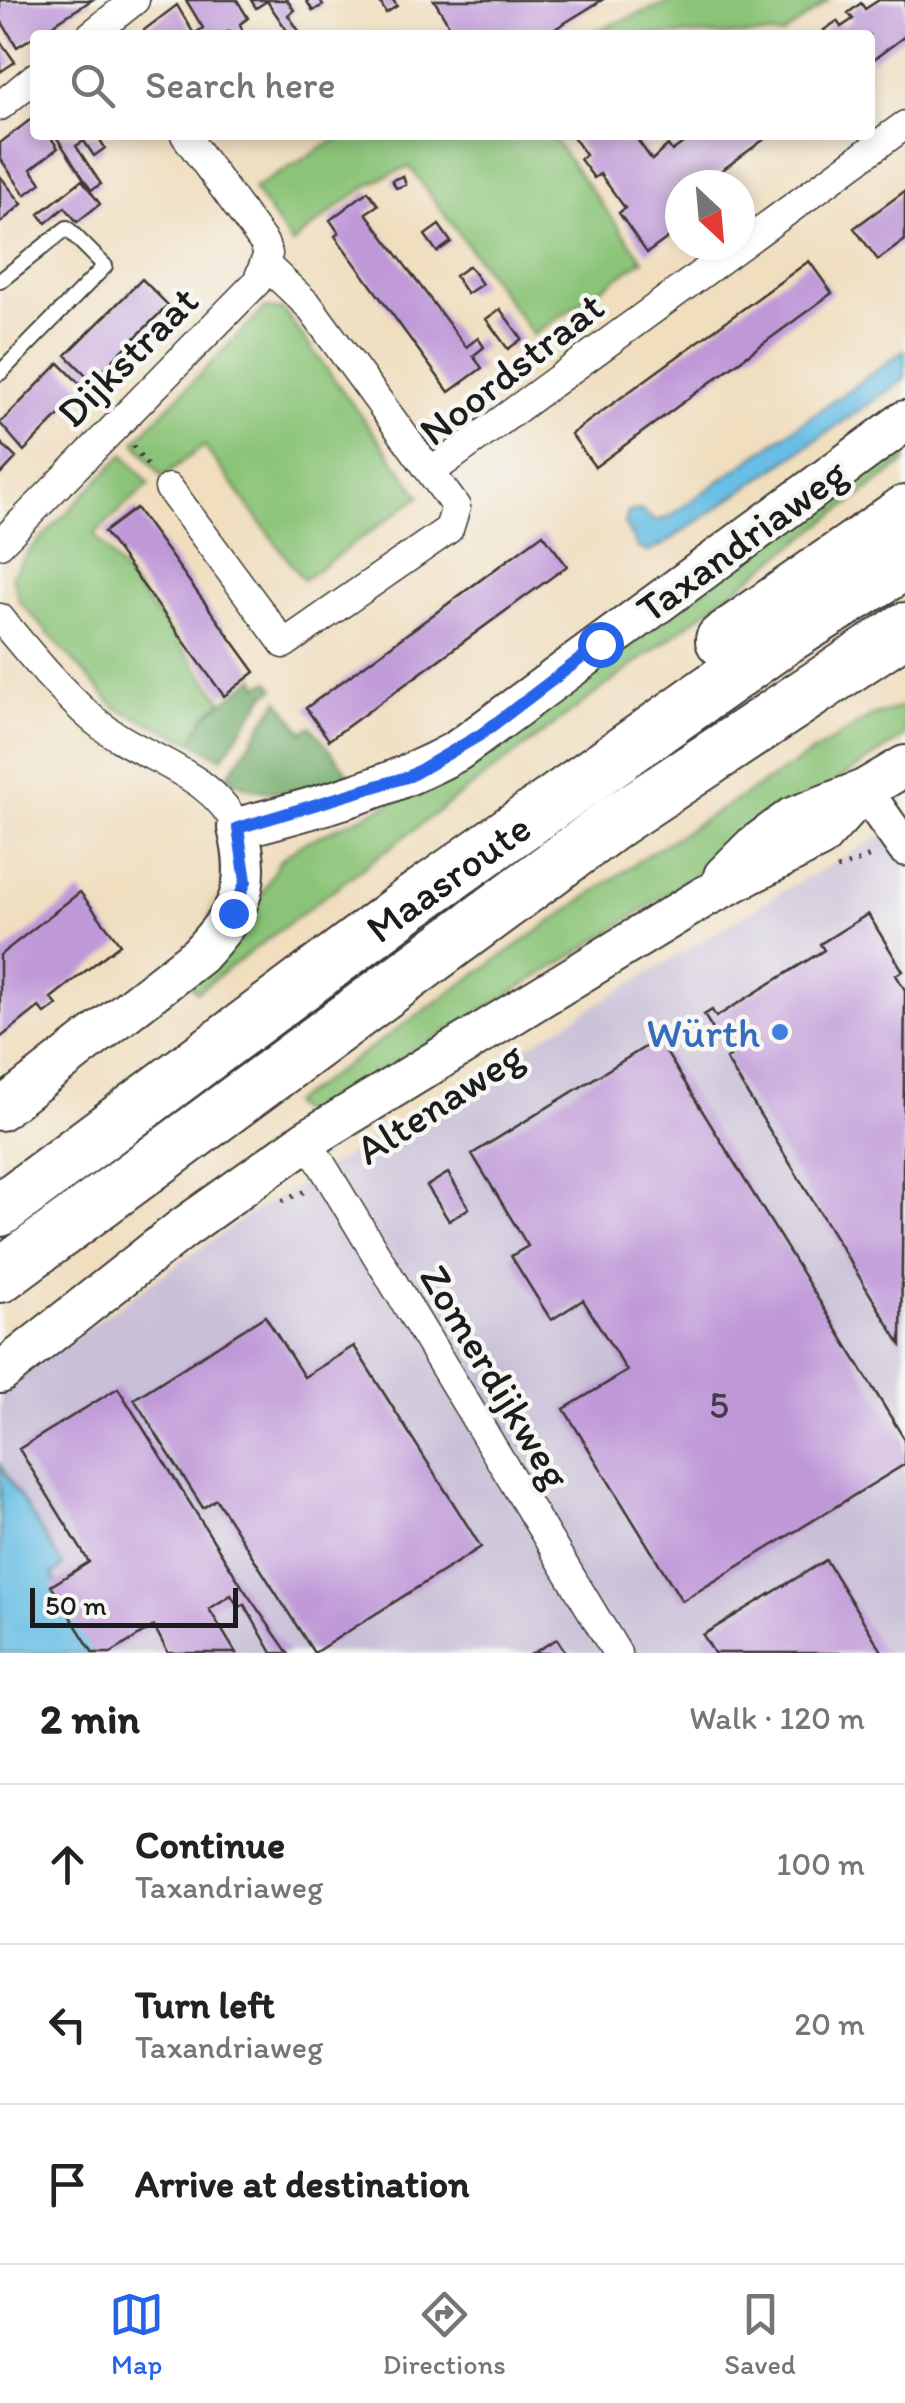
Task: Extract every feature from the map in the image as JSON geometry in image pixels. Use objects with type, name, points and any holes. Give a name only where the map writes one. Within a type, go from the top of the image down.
[{"type":"highway","points":[[408,905],[608,724],[905,512]]},
{"type":"highway","name":"Maasroute","points":[[0,1210],[408,905],[785,638],[905,563]]},
{"type":"highway","name":"Maasroute","points":[[0,1276],[616,821],[905,629]]},
{"type":"main road","name":"Taxandriaweg","points":[[238,828],[360,795],[410,776],[457,751],[905,421]]},
{"type":"main road","name":"Altenaweg","points":[[0,1373],[182,1229],[307,1140],[704,897],[820,838],[892,780]]},
{"type":"main road","points":[[0,1110],[199,955],[225,926],[246,881],[238,828]]},
{"type":"street","points":[[104,30],[135,0]]},
{"type":"street","points":[[0,106],[30,81]]},
{"type":"street","name":"Noordstraat","points":[[169,488],[284,644],[449,528],[456,507],[431,472],[905,125]]},
{"type":"street","points":[[189,140],[264,243],[266,265],[301,296],[431,472]]},
{"type":"street","name":"Dijkstraat","points":[[0,544],[257,282],[266,265]]},
{"type":"street","points":[[0,618],[92,718],[133,750],[210,787],[227,806],[238,828]]},
{"type":"street","points":[[892,780],[901,844]]},
{"type":"street","name":"Zomerdijkweg","points":[[307,1140],[616,1653]]},
{"type":"lane","points":[[0,281],[67,228],[105,266],[0,373]]},
{"type":"path","points":[[117,423],[166,491],[169,488]]},
{"type":"path","points":[[835,869],[901,844]]},
{"type":"path","name":"Altenaweg","points":[[268,1204],[300,1196],[328,1175]]},
{"type":"shaded area","points":[[905,823],[905,1653],[0,1653],[0,1390],[244,1218],[797,883]]},
{"type":"green space","points":[[675,0],[829,0],[790,30],[598,30]]},
{"type":"green space","points":[[336,140],[554,140],[643,260],[533,335],[410,167],[362,189],[292,244],[253,189]]},
{"type":"green space","points":[[265,308],[283,310],[420,496],[303,580],[204,446],[162,477],[135,441]]},
{"type":"green space","points":[[905,440],[905,462],[197,992],[190,984],[242,933],[279,861],[301,844],[403,798],[472,759]]},
{"type":"green space","points":[[124,454],[149,484],[94,534],[222,700],[205,717],[192,742],[116,708],[19,601],[12,575],[29,551]]},
{"type":"green space","points":[[255,677],[259,686],[269,681],[275,689],[265,695],[222,758],[192,742],[205,717]]},
{"type":"green space","points":[[279,700],[303,732],[311,726],[352,778],[273,792],[227,777]]},
{"type":"green space","points":[[905,706],[905,736],[584,949],[305,1117],[290,1104],[650,853],[872,716]]},
{"type":"water","points":[[905,350],[905,379],[663,545],[648,552],[638,548],[625,525],[628,512],[640,510],[655,521],[667,518]]},
{"type":"water","points":[[0,1465],[63,1566],[52,1575],[101,1653],[0,1653]]},
{"type":"building","points":[[0,0],[92,0],[44,30],[30,30],[30,39],[17,47],[0,19]]},
{"type":"building","points":[[186,0],[237,0],[248,18],[240,24],[242,30],[200,30],[203,28]]},
{"type":"building","points":[[251,0],[287,0],[294,10],[288,15],[298,30],[287,30],[267,1],[256,8]]},
{"type":"building","points":[[306,0],[320,0],[323,5],[313,11]]},
{"type":"building","points":[[379,0],[393,0],[397,6],[386,13]]},
{"type":"building","points":[[434,0],[602,0],[553,30],[452,30]]},
{"type":"building","points":[[879,0],[905,0],[905,36],[875,58],[875,30],[824,30],[837,21],[841,27],[853,19],[848,13],[861,3],[865,9]]},
{"type":"building","points":[[177,5],[192,30],[144,30]]},
{"type":"building","points":[[0,41],[15,62],[0,72]]},
{"type":"building","points":[[30,120],[30,140],[52,140],[58,148],[31,169],[41,183],[25,195],[0,158],[0,143]]},
{"type":"building","points":[[58,140],[100,140],[105,148],[94,156],[84,141],[76,146],[101,184],[91,190]]},
{"type":"building","points":[[576,140],[638,140],[652,160],[668,145],[672,151],[682,140],[763,140],[722,170],[665,170],[665,240],[647,253],[619,213],[625,208],[600,174],[594,178],[580,159],[586,155]]},
{"type":"building","points":[[0,176],[22,204],[0,223]]},
{"type":"building","points":[[403,176],[406,185],[396,188],[392,180]]},
{"type":"building","points":[[82,180],[100,204],[77,222],[65,207],[46,223],[39,214]]},
{"type":"building","points":[[368,191],[378,205],[366,213],[466,347],[478,338],[484,347],[473,356],[482,368],[449,392],[335,236],[339,233],[330,220]]},
{"type":"building","points":[[905,191],[905,240],[878,260],[854,228]]},
{"type":"building","points":[[439,225],[451,242],[437,252],[425,235]]},
{"type":"building","points":[[809,261],[832,293],[595,467],[571,434]]},
{"type":"building","points":[[469,266],[482,284],[467,294],[455,276]]},
{"type":"building","points":[[142,279],[168,305],[92,381],[66,355]]},
{"type":"building","points":[[500,309],[522,339],[508,349],[486,319]]},
{"type":"building","points":[[59,363],[85,389],[24,451],[0,423]]},
{"type":"building","points":[[0,442],[16,458],[0,475]]},
{"type":"building","points":[[136,508],[255,672],[224,696],[104,532]]},
{"type":"building","points":[[543,534],[567,566],[329,740],[306,708]]},
{"type":"building","points":[[80,892],[120,944],[51,998],[57,1005],[45,1014],[39,1007],[0,1038],[0,955]]},
{"type":"building","points":[[868,914],[903,971],[896,975],[905,990],[901,1345],[726,1059],[730,1057],[704,1015],[712,1010],[716,1017],[824,950],[820,944]]},
{"type":"building","points":[[658,1039],[905,1440],[905,1464],[682,1601],[564,1409],[627,1371],[583,1300],[551,1320],[511,1256],[528,1246],[472,1154]]},
{"type":"building","points":[[448,1173],[469,1208],[449,1221],[427,1186]]},
{"type":"building","points":[[265,1316],[304,1377],[354,1346],[481,1547],[314,1653],[216,1499],[203,1508],[134,1399]]},
{"type":"building","points":[[118,1388],[288,1653],[272,1653],[244,1604],[239,1608],[231,1595],[209,1609],[236,1653],[168,1653],[154,1626],[111,1653],[93,1653],[51,1586],[89,1562],[19,1449]]},
{"type":"building","points":[[826,1560],[883,1653],[714,1653],[703,1635]]},
{"type":"building","points":[[557,1639],[566,1653],[533,1653]]},
{"type":"place","name":"Würth","points":[[780,1032]]},
{"type":"route","points":[[233,913],[246,881],[238,828],[346,799],[410,776],[457,751],[600,644]]}]
